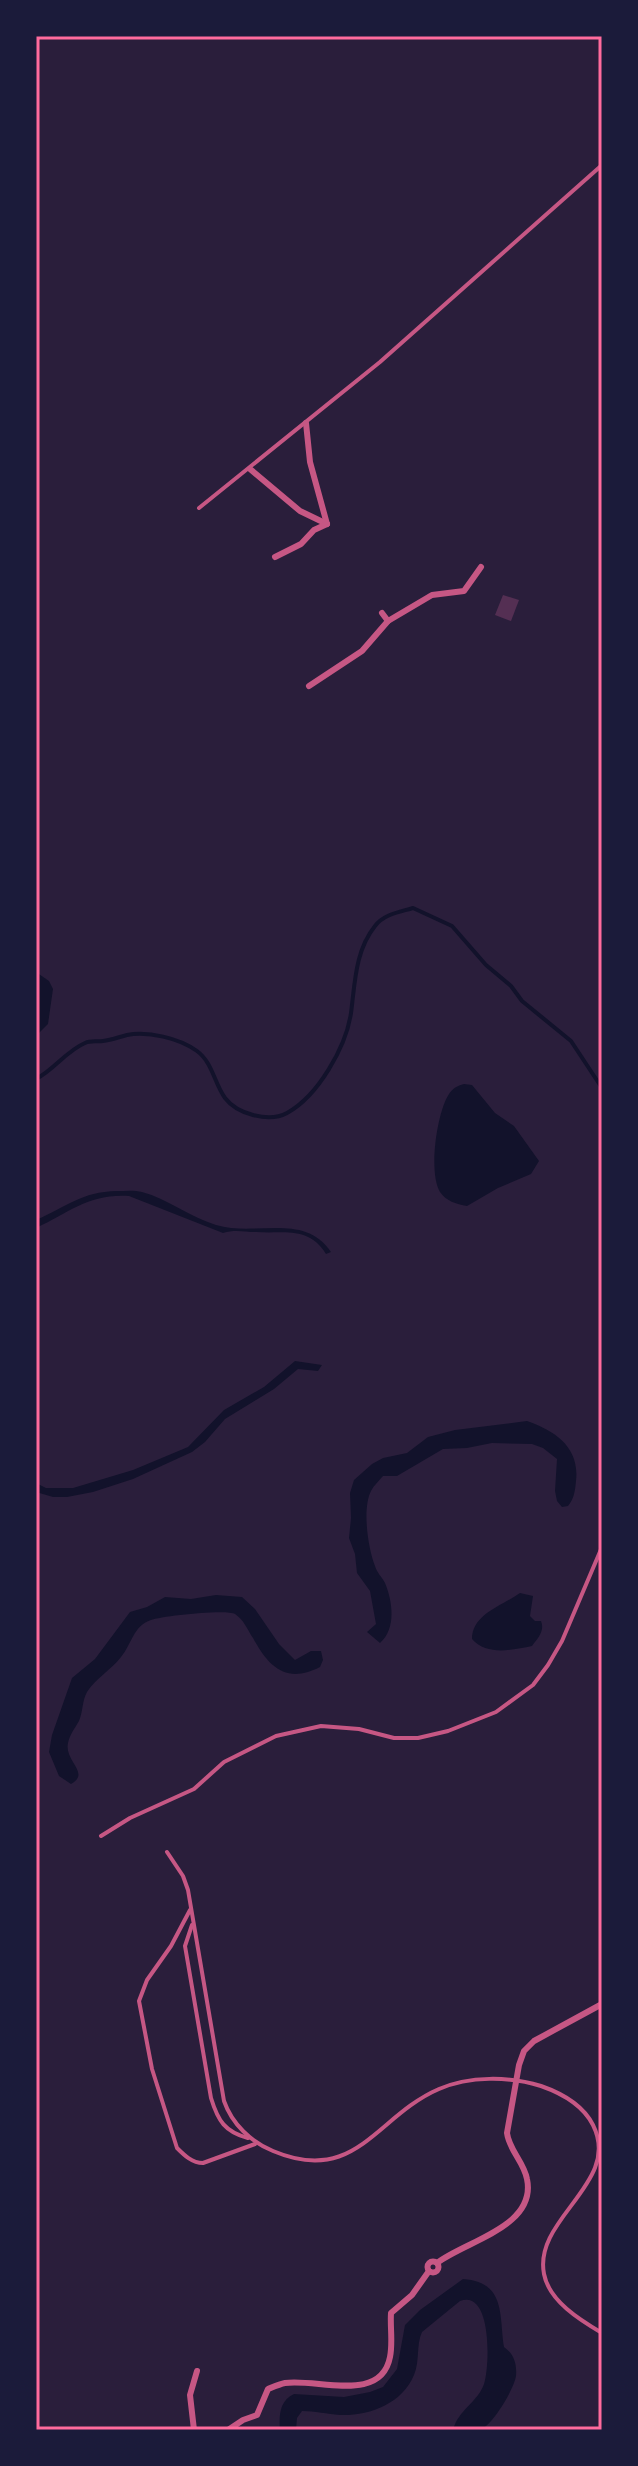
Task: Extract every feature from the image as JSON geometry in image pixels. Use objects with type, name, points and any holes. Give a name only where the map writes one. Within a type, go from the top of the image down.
[{"type":"street","points":[[306,423],[310,462],[327,524]]},
{"type":"street","points":[[250,469],[300,511],[327,524]]},
{"type":"street","points":[[275,557],[301,544],[314,530],[327,524]]},
{"type":"street","points":[[309,686],[362,651],[388,621],[432,595],[464,591],[481,567]]},
{"type":"street","points":[[382,613],[388,621]]},
{"type":"street","points":[[228,2430],[257,2415],[268,2389],[286,2383],[351,2386],[379,2377],[390,2359],[391,2313],[412,2295],[429,2271],[429,2263],[437,2263],[500,2229],[518,2214],[523,2205],[528,2182],[507,2138],[524,2051],[534,2041],[602,2004]]},
{"type":"street","points":[[194,2430],[190,2395],[197,2371]]},
{"type":"lane","points":[[199,508],[380,362],[602,165]]},
{"type":"lane","points":[[101,1836],[130,1818],[194,1789],[224,1762],[276,1736],[321,1726],[359,1729],[394,1738],[418,1738],[448,1731],[496,1712],[533,1685],[548,1665],[562,1641],[602,1547]]},
{"type":"lane","points":[[167,1852],[183,1876],[191,1908],[224,2101],[248,2138]]},
{"type":"lane","points":[[191,1908],[171,1946],[147,1980],[139,2001],[152,2069],[177,2148],[185,2156],[203,2163],[257,2144]]},
{"type":"lane","points":[[194,1923],[185,1946],[211,2098],[219,2119],[234,2134],[279,2154],[308,2159],[344,2155],[374,2137],[414,2102],[435,2090],[463,2082],[511,2080],[538,2085],[578,2106],[589,2117],[596,2130],[598,2153],[590,2179],[550,2238],[543,2260],[548,2285],[564,2306],[602,2333]]},
{"type":"shaded area","points":[[36,36],[602,36],[602,2430],[36,2430]]},
{"type":"shaded area","points":[[36,972],[49,981],[53,989],[48,1024],[36,1036]]},
{"type":"shaded area","points":[[464,1084],[472,1085],[495,1113],[514,1126],[539,1161],[531,1174],[467,1206],[442,1195],[436,1183],[434,1157],[445,1103],[452,1090]]},
{"type":"shaded area","points":[[136,1191],[152,1195],[216,1225],[293,1229],[307,1233],[320,1240],[331,1252],[326,1254],[312,1239],[295,1233],[223,1233],[129,1196],[90,1201],[36,1228],[36,1220],[75,1201],[104,1192]]},
{"type":"shaded area","points":[[295,1361],[322,1365],[318,1371],[298,1369],[274,1389],[225,1419],[192,1452],[133,1479],[93,1492],[53,1497],[36,1492],[36,1483],[46,1488],[73,1488],[133,1470],[188,1447],[224,1410],[264,1387]]},
{"type":"shaded area","points":[[527,1421],[556,1436],[570,1450],[576,1481],[568,1506],[562,1507],[557,1501],[557,1459],[532,1444],[492,1443],[443,1449],[397,1476],[383,1476],[372,1489],[366,1518],[368,1539],[391,1607],[389,1630],[380,1643],[367,1632],[376,1624],[370,1591],[357,1573],[349,1538],[350,1493],[354,1480],[372,1464],[383,1458],[407,1453],[428,1437],[455,1430]]},
{"type":"shaded area","points":[[520,1593],[533,1596],[530,1616],[535,1621],[541,1621],[542,1625],[532,1646],[492,1650],[472,1639],[473,1630],[482,1617]]},
{"type":"shaded area","points":[[216,1595],[242,1597],[295,1660],[311,1651],[321,1651],[323,1660],[320,1667],[298,1674],[280,1670],[266,1658],[235,1614],[207,1613],[151,1620],[140,1626],[121,1657],[87,1692],[79,1721],[68,1743],[78,1775],[71,1784],[59,1776],[49,1752],[72,1678],[95,1659],[130,1612],[165,1597],[191,1599]]},
{"type":"shaded area","points":[[463,2279],[477,2281],[494,2293],[500,2312],[504,2347],[516,2367],[516,2376],[507,2397],[485,2427],[477,2431],[453,2430],[459,2417],[481,2390],[486,2375],[486,2331],[478,2306],[470,2300],[460,2301],[422,2332],[414,2375],[393,2401],[351,2415],[302,2411],[297,2418],[296,2430],[280,2430],[283,2405],[294,2394],[344,2397],[383,2387],[397,2369],[405,2325],[420,2310]]},
{"type":"building","points":[[503,595],[519,600],[511,621],[495,615]]},
{"type":"waterway","points":[[36,1079],[87,1042],[135,1034],[154,1035],[181,1042],[197,1051],[207,1061],[230,1104],[263,1117],[287,1113],[320,1083],[337,1055],[348,1026],[357,968],[368,936],[383,919],[413,908],[452,926],[522,1001],[571,1041],[602,1088]]}]
